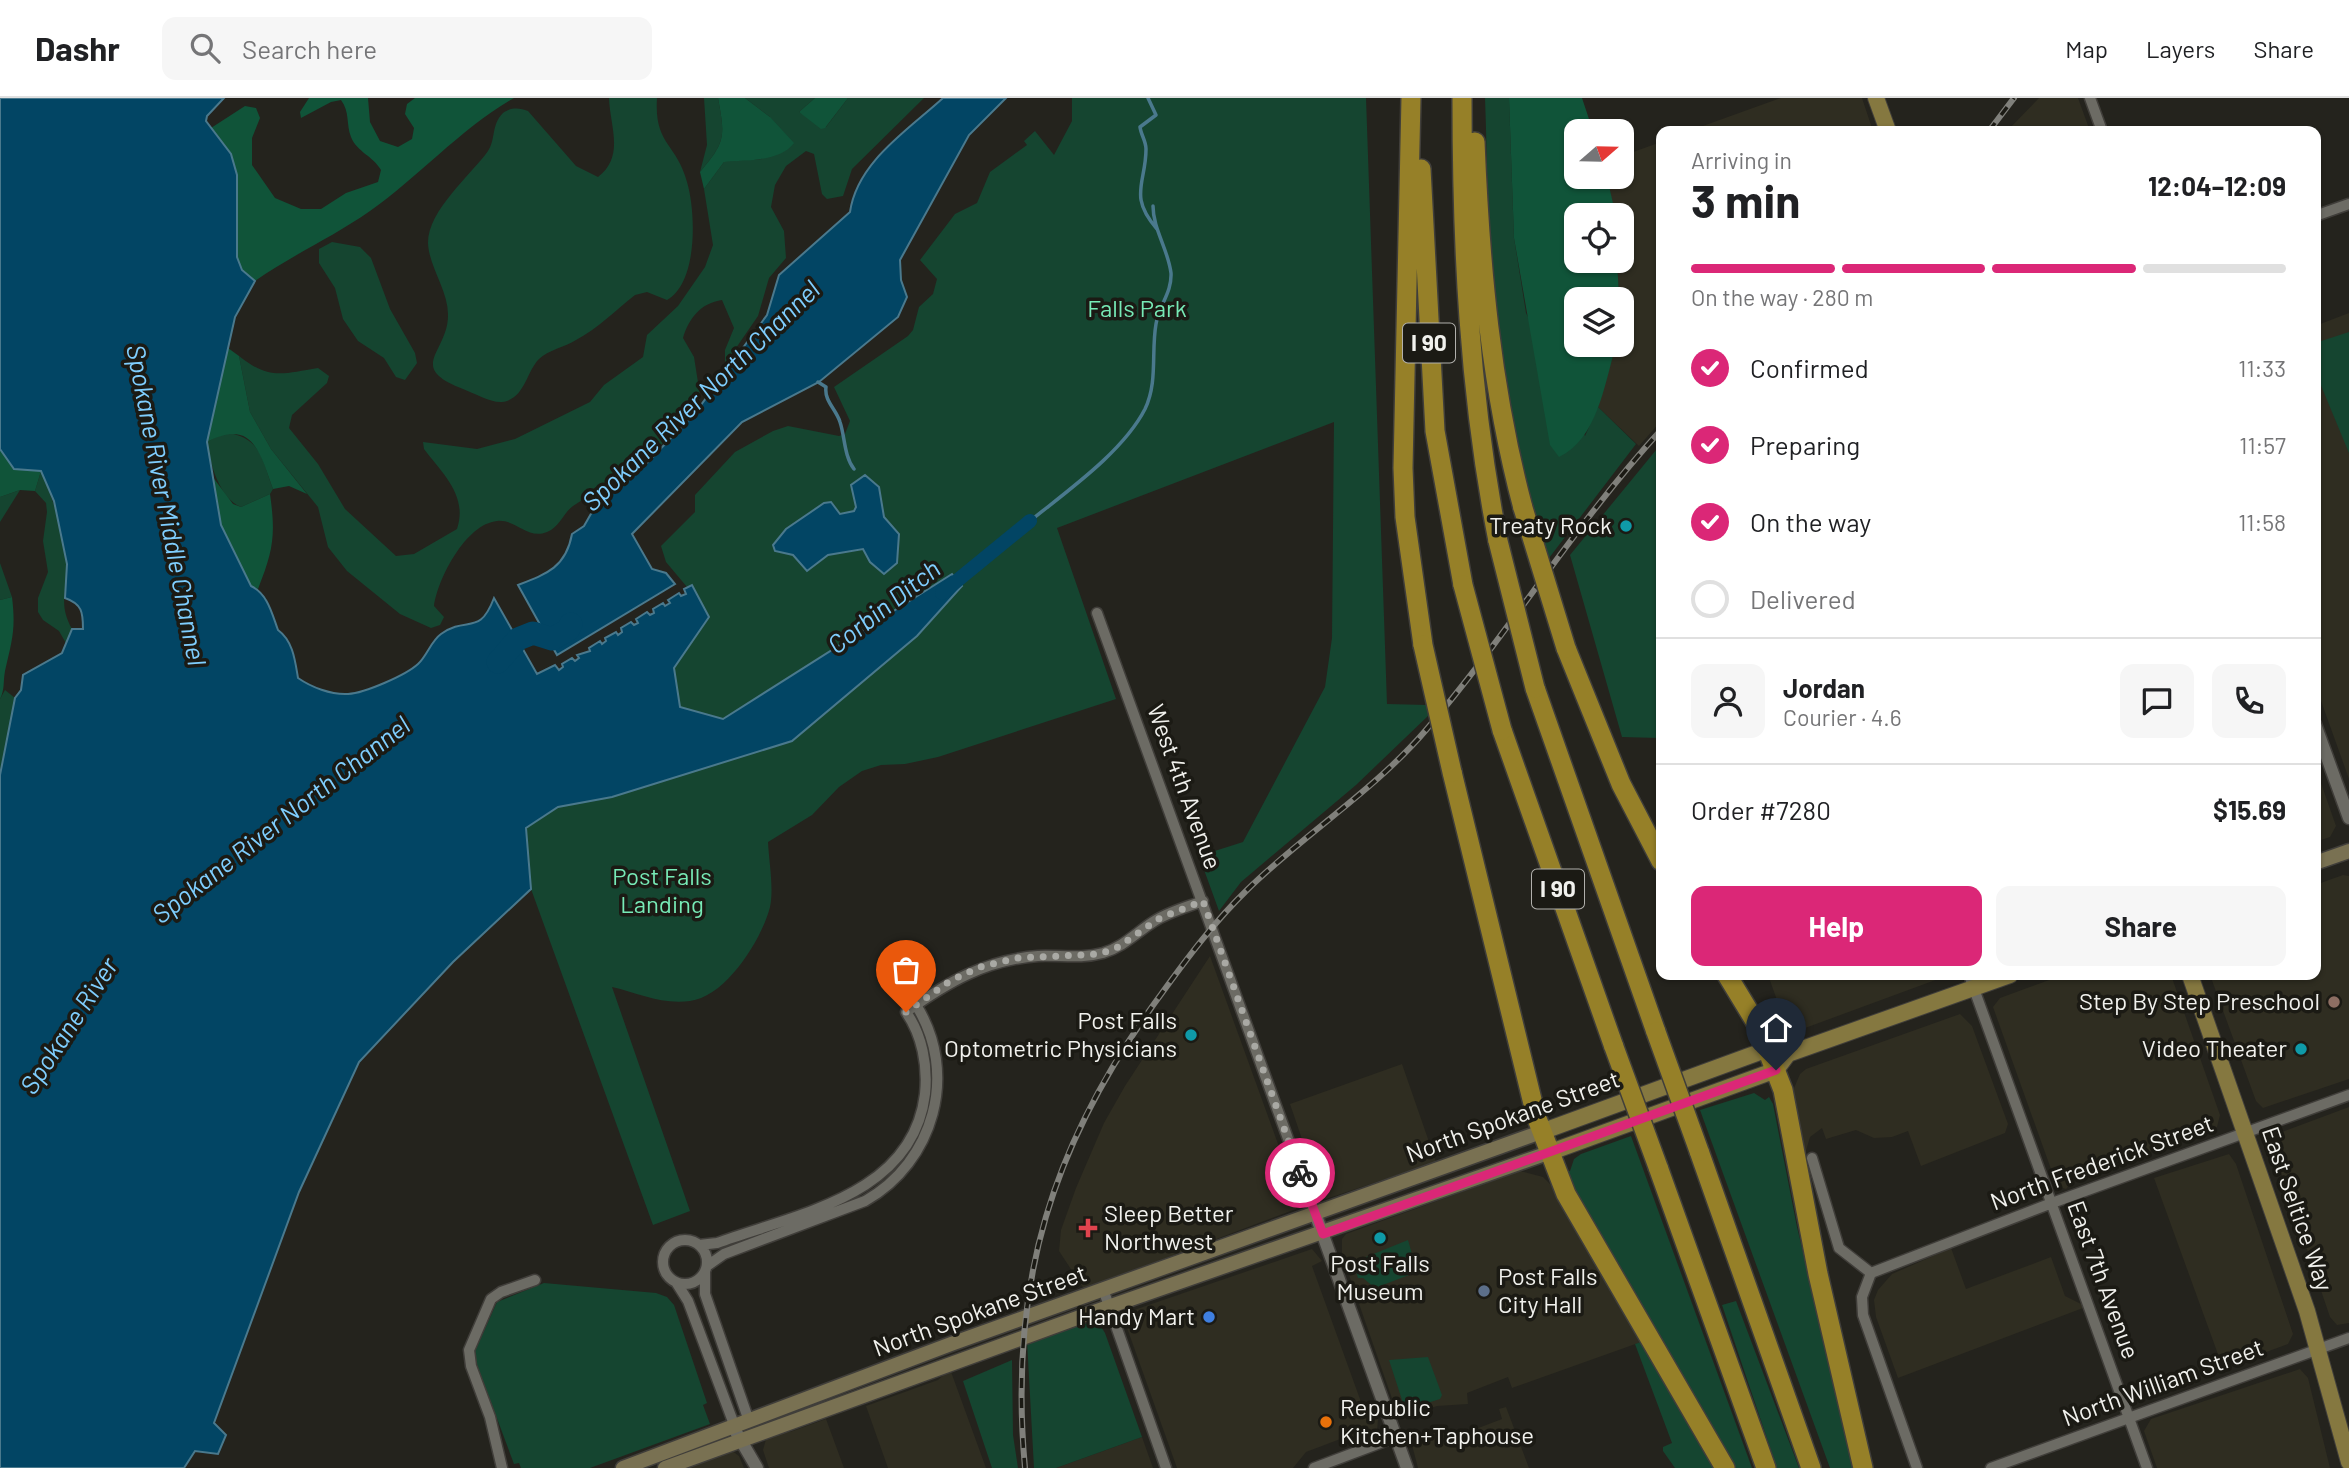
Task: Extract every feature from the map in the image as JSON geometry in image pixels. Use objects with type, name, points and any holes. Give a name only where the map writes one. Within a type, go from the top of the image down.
[{"type":"highway","points":[[1411,98],[1403,468],[1405,517],[1423,645],[1452,772],[1548,1153],[1566,1194],[1725,1468]]},
{"type":"highway","name":"I 90","points":[[1419,98],[1423,240],[1435,431],[1463,585],[1502,730],[1766,1468]]},
{"type":"highway","name":"I 90","points":[[1462,98],[1465,279],[1477,420],[1498,541],[1535,688],[1811,1468]]},
{"type":"highway","points":[[1473,98],[1477,204],[1488,331],[1511,462],[1566,648],[1621,785],[1656,852]]},
{"type":"highway","points":[[1730,980],[1758,1026],[1783,1090],[1818,1274],[1863,1468]]},
{"type":"main road","points":[[1876,98],[1886,126]]},
{"type":"main road","points":[[2321,861],[2349,851]]},
{"type":"main road","name":"East Seltice Way","points":[[2192,980],[2320,1349],[2349,1462]]},
{"type":"main road","points":[[1776,1070],[1788,1054],[1971,982]]},
{"type":"main road","points":[[1768,1049],[1788,1054]]},
{"type":"main road","name":"North Spokane Street","points":[[665,1468],[737,1434],[1103,1289],[1768,1049]]},
{"type":"main road","name":"North Spokane Street","points":[[752,1428],[1323,1234],[1776,1070]]},
{"type":"main road","name":"North Spokane Street","points":[[623,1468],[737,1434]]},
{"type":"street","points":[[2090,98],[2100,126]]},
{"type":"street","points":[[2321,214],[2349,204]]},
{"type":"street","name":"West 4th Avenue","points":[[1097,613],[1315,1213]]},
{"type":"street","points":[[2321,741],[2349,818]]},
{"type":"street","points":[[911,1008],[950,981],[991,964],[1042,956],[1083,957],[1108,951],[1160,918],[1203,901]]},
{"type":"street","name":"East 7th Avenue","points":[[1971,982],[2147,1468]]},
{"type":"street","points":[[756,1466],[737,1434],[688,1301],[676,1282],[665,1272],[663,1261],[666,1250],[681,1240],[699,1245],[717,1243],[849,1196],[874,1182],[891,1167],[913,1134],[925,1090],[922,1050],[911,1008]]},
{"type":"street","points":[[676,1282],[695,1282],[724,1254],[865,1201],[884,1189],[908,1165],[928,1131],[937,1088],[933,1042],[911,1008]]},
{"type":"street","name":"North Frederick Street","points":[[1871,1273],[2052,1203],[2349,1095]]},
{"type":"street","points":[[1812,1158],[1839,1248],[1871,1273],[1862,1297],[1863,1315],[1917,1468]]},
{"type":"street","points":[[1315,1213],[1407,1468]]},
{"type":"street","points":[[699,1245],[706,1254],[705,1294],[752,1428],[756,1466]]},
{"type":"street","points":[[502,1468],[489,1417],[471,1366],[469,1350],[491,1299],[501,1292],[535,1280]]},
{"type":"street","points":[[1103,1289],[1166,1468]]},
{"type":"street","name":"North William Street","points":[[1990,1468],[2349,1338]]},
{"type":"street","points":[[1314,1468],[1396,1437]]},
{"type":"shaded area","points":[[1781,98],[1862,98],[1871,126],[1703,126]]},
{"type":"shaded area","points":[[2039,98],[2078,98],[2088,126],[2012,126]]},
{"type":"shaded area","points":[[1656,144],[1656,427],[1639,446],[1598,407],[1613,357],[1634,357],[1634,287],[1618,287],[1618,273],[1634,273],[1634,203],[1612,203],[1610,189],[1634,189],[1634,152]]},
{"type":"shaded area","points":[[2349,313],[2349,779],[2321,701],[2321,324]]},
{"type":"shaded area","points":[[2321,783],[2336,826],[2330,837],[2321,840]]},
{"type":"shaded area","points":[[2343,875],[2349,876],[2349,1079],[2263,1108],[2256,1101],[2212,980],[2321,980],[2321,883]]},
{"type":"shaded area","points":[[1210,956],[1298,1199],[1296,1209],[1084,1289],[1059,1251],[1061,1230],[1076,1188],[1104,1123],[1125,1086]]},
{"type":"shaded area","points":[[1770,980],[1935,980],[1797,1031],[1788,1031]]},
{"type":"shaded area","points":[[2049,980],[2173,980],[2220,1115],[2217,1127],[2077,1177],[2066,1189],[2057,1186],[1993,1007],[2000,998]]},
{"type":"shaded area","points":[[1960,1014],[1972,1026],[2008,1124],[2005,1133],[1921,1166],[1908,1131],[1892,1137],[1874,1138],[1856,1130],[1826,1139],[1822,1128],[1810,1137],[1805,1154],[1792,1093],[1800,1074],[1806,1069]]},
{"type":"shaded area","points":[[1402,1064],[1436,1162],[1326,1199],[1320,1192],[1290,1104]]},
{"type":"shaded area","points":[[2349,1107],[2349,1323],[2337,1325],[2330,1317],[2273,1149],[2273,1139],[2279,1133]]},
{"type":"shaded area","points":[[2229,1154],[2236,1164],[2293,1334],[2288,1344],[2223,1368],[2154,1178]]},
{"type":"shaded area","points":[[1520,1171],[1543,1177],[1554,1188],[1641,1342],[1512,1388],[1508,1377],[1467,1393],[1468,1404],[1437,1406],[1407,1416],[1395,1407],[1342,1255],[1342,1239],[1346,1234]]},
{"type":"shaded area","points":[[1951,1248],[1966,1289],[2051,1257],[2065,1296],[2081,1304],[2083,1308],[1898,1378],[1876,1317],[1874,1300],[1878,1290],[1892,1274]]},
{"type":"shaded area","points":[[1312,1249],[1322,1261],[1312,1266],[1365,1413],[1375,1410],[1378,1419],[1377,1432],[1355,1444],[1343,1438],[1306,1452],[1293,1468],[1177,1468],[1126,1325],[1126,1317],[1134,1310]]},
{"type":"shaded area","points":[[950,1369],[986,1468],[888,1468],[866,1406],[938,1380]]},
{"type":"shaded area","points":[[2300,1369],[2308,1378],[2330,1468],[2157,1468],[2144,1431],[2151,1419]]},
{"type":"shaded area","points":[[1506,1407],[1529,1468],[1418,1468],[1412,1445],[1420,1437],[1448,1428],[1452,1438],[1502,1419],[1499,1409]]},
{"type":"shaded area","points":[[826,1419],[844,1468],[769,1468],[763,1450],[767,1436],[777,1432],[790,1432]]},
{"type":"shaded area","points":[[1142,1437],[1153,1468],[1056,1468]]},
{"type":"shaded area","points":[[731,1450],[739,1456],[744,1468],[685,1468]]},
{"type":"green space","points":[[309,98],[368,98],[370,122],[380,141],[398,147],[412,139],[414,128],[405,114],[407,104],[415,98],[514,98],[458,138],[370,211],[255,281],[242,270],[237,257],[237,175],[231,154],[211,128],[245,106],[256,108],[260,118],[252,138],[252,165],[275,198],[301,209],[321,209],[346,193],[378,182],[381,170],[354,142],[346,109],[341,100],[331,102],[301,118],[300,112]]},
{"type":"green space","points":[[609,98],[657,98],[662,135],[682,169],[690,195],[692,246],[684,279],[677,291],[667,300],[647,292],[635,295],[584,336],[543,356],[535,364],[520,391],[510,400],[493,401],[446,381],[436,373],[433,366],[447,327],[448,314],[445,296],[429,252],[430,231],[435,218],[488,151],[499,118],[509,110],[528,111],[576,166],[598,177],[606,169],[614,150]]},
{"type":"green space","points":[[704,98],[718,98],[722,130],[715,153],[700,172],[707,145]]},
{"type":"green space","points":[[718,98],[745,98],[770,117],[794,143],[780,154],[771,157],[724,162],[704,189],[700,172],[715,153],[721,138],[722,121]]},
{"type":"green space","points":[[745,98],[815,98],[799,112],[826,127],[848,98],[924,98],[852,169],[843,196],[827,199],[822,194],[814,154],[806,151],[786,166],[775,185],[771,207],[784,231],[786,258],[769,278],[758,316],[725,364],[725,350],[734,328],[722,300],[708,304],[692,318],[683,338],[694,357],[700,395],[655,452],[629,472],[573,506],[555,527],[547,532],[528,532],[510,523],[497,521],[486,524],[475,532],[455,554],[441,581],[434,606],[444,617],[440,625],[431,628],[400,614],[347,571],[328,547],[318,507],[271,449],[250,412],[239,356],[268,372],[285,373],[318,368],[329,376],[327,383],[292,415],[289,428],[318,464],[345,509],[396,556],[414,554],[457,529],[460,517],[452,486],[424,449],[423,442],[477,449],[515,439],[590,402],[604,385],[643,357],[647,335],[678,306],[705,267],[713,245],[704,189],[724,162],[762,159],[770,117]]},
{"type":"green space","points":[[815,98],[848,98],[825,128],[821,129],[799,112]]},
{"type":"green space","name":"Falls Park","points":[[1072,98],[1366,98],[1387,704],[1427,705],[1429,715],[1356,785],[1241,882],[1219,911],[1199,856],[1243,842],[1325,687],[1332,638],[1334,422],[1057,528],[1116,699],[938,757],[905,764],[881,765],[862,771],[839,787],[812,815],[768,842],[772,892],[766,920],[751,950],[717,989],[703,997],[680,1002],[660,1000],[612,987],[690,1211],[653,1225],[531,889],[526,828],[558,807],[612,797],[792,741],[917,636],[962,587],[952,574],[723,719],[680,707],[674,668],[709,617],[691,585],[687,587],[666,562],[661,546],[695,512],[695,495],[735,452],[773,431],[788,426],[839,436],[845,434],[850,421],[834,387],[913,330],[919,307],[933,294],[937,279],[920,260],[955,214],[977,203],[990,172],[1027,145],[1024,141],[1035,131],[1054,155],[1072,121]]},
{"type":"green space","points":[[1485,98],[1509,98],[1514,238],[1526,313],[1585,436],[1598,407],[1636,444],[1546,562],[1527,486],[1498,331],[1490,253]]},
{"type":"green space","points":[[1509,98],[1582,98],[1589,119],[1564,119],[1564,189],[1610,189],[1613,203],[1564,203],[1564,273],[1618,273],[1618,287],[1564,287],[1564,357],[1613,357],[1591,425],[1572,449],[1559,457],[1550,445],[1514,238]]},
{"type":"green space","points":[[332,242],[360,247],[371,258],[390,309],[415,353],[417,363],[405,380],[396,377],[384,358],[358,341],[343,319],[335,288],[319,263],[319,249]]},
{"type":"green space","points":[[2349,332],[2349,453],[2321,385],[2321,341]]},
{"type":"green space","points":[[228,348],[239,356],[250,412],[271,449],[307,494],[289,486],[273,489],[259,452],[245,437],[235,434],[207,442]]},
{"type":"green space","points":[[224,432],[237,435],[253,444],[262,458],[273,489],[270,494],[241,507],[221,488],[210,460],[207,442]]},
{"type":"green space","points":[[0,449],[14,469],[41,471],[35,491],[20,490],[0,497]]},
{"type":"green space","points":[[1656,450],[1656,738],[1622,737],[1570,555]]},
{"type":"green space","points":[[41,471],[54,504],[64,549],[67,571],[64,602],[72,629],[67,645],[59,631],[43,620],[38,612],[38,598],[48,572],[43,541],[46,503],[35,491]]},
{"type":"green space","points":[[212,476],[233,504],[241,507],[270,494],[272,543],[258,589],[251,586],[221,525]]},
{"type":"green space","points":[[20,490],[0,522],[0,497]]},
{"type":"green space","points":[[0,563],[12,597],[0,600]]},
{"type":"green space","points":[[12,597],[13,635],[0,699],[0,600]]},
{"type":"green space","points":[[5,690],[15,698],[0,775],[0,699]]},
{"type":"green space","points":[[1754,1093],[1765,1100],[1769,1097],[1773,1104],[1797,1227],[1855,1468],[1830,1468],[1700,1110]]},
{"type":"green space","points":[[1631,1136],[1752,1468],[1733,1468],[1564,1171],[1570,1171],[1574,1159],[1581,1154]]},
{"type":"green space","points":[[1408,1240],[1412,1254],[1409,1275],[1375,1288],[1363,1278],[1358,1278],[1354,1265],[1356,1261]]},
{"type":"green space","points":[[544,1283],[656,1293],[667,1297],[674,1305],[707,1403],[703,1405],[710,1424],[590,1468],[521,1468],[519,1463],[514,1464],[476,1362],[475,1351],[497,1302]]},
{"type":"green space","points":[[1736,1301],[1799,1468],[1777,1468],[1722,1305]]},
{"type":"green space","points":[[1093,1321],[1100,1325],[1105,1333],[1142,1437],[1056,1468],[1034,1468],[1027,1341]]},
{"type":"green space","points":[[1641,1342],[1717,1468],[1675,1468],[1663,1451],[1663,1447],[1672,1443],[1635,1344]]},
{"type":"green space","points":[[1428,1357],[1442,1395],[1440,1399],[1418,1406],[1403,1403],[1389,1360]]},
{"type":"green space","points":[[1012,1360],[1013,1435],[1018,1468],[992,1468],[963,1381]]},
{"type":"water","points":[[0,98],[224,98],[207,116],[206,121],[231,154],[237,175],[237,257],[242,270],[255,281],[235,317],[207,442],[221,525],[251,586],[262,594],[278,630],[290,645],[298,678],[309,684],[328,692],[348,694],[395,678],[418,664],[441,634],[478,622],[489,610],[494,598],[537,674],[555,665],[559,670],[563,667],[562,664],[572,658],[575,661],[579,658],[577,655],[590,651],[589,648],[600,641],[602,644],[606,641],[605,638],[616,632],[618,635],[622,632],[621,628],[631,622],[634,625],[638,623],[636,619],[647,612],[650,615],[654,613],[653,609],[663,603],[665,606],[670,603],[668,600],[679,593],[681,596],[686,594],[684,589],[692,585],[709,617],[674,668],[680,707],[723,719],[952,574],[962,586],[917,636],[792,741],[612,797],[558,807],[526,828],[531,889],[453,962],[359,1062],[299,1192],[214,1423],[226,1435],[218,1454],[195,1451],[184,1468],[0,1468],[0,775],[15,698],[21,690],[23,675],[62,653],[72,629],[83,629],[83,618],[75,603],[65,598],[67,564],[54,501],[41,471],[14,469],[0,449]]},
{"type":"water","points":[[943,98],[1006,98],[969,135],[900,260],[901,280],[907,297],[898,317],[819,382],[742,422],[632,534],[652,569],[666,573],[675,584],[557,655],[518,585],[554,568],[565,554],[572,534],[584,526],[596,505],[644,466],[695,413],[767,315],[779,275],[850,212],[855,194],[873,162]]},
{"type":"water","points":[[865,475],[879,487],[884,517],[899,534],[897,563],[884,574],[870,562],[863,549],[828,555],[807,571],[793,555],[775,551],[773,545],[786,529],[824,503],[831,502],[840,514],[854,511],[856,507],[851,485]]},
{"type":"waterway","points":[[1148,98],[1156,115],[1140,127],[1146,149],[1141,198],[1148,217],[1157,229]]},
{"type":"waterway","name":"Corbin Ditch","points":[[1030,521],[1109,455],[1135,425],[1149,399],[1156,324],[1171,280],[1153,206]]},
{"type":"waterway","points":[[818,382],[826,387],[827,397],[840,422],[846,452],[854,469]]},
{"type":"waterway","name":"Corbin Ditch","points":[[942,593],[1030,521]]},
{"type":"waterway","name":"Spokane River North Channel","points":[[498,662],[518,639],[533,633],[552,639],[568,630],[571,624]]},
{"type":"railway","points":[[1993,126],[2014,98]]},
{"type":"railway","points":[[1025,1468],[1021,1401],[1024,1337],[1032,1276],[1046,1217],[1066,1160],[1092,1104],[1124,1049],[1182,966],[1235,902],[1292,850],[1362,793],[1426,730],[1600,503],[1656,436]]},
{"type":"way so far","points":[[906,1012],[950,981],[980,967],[1017,958],[1083,957],[1100,954],[1118,947],[1160,918],[1203,901],[1300,1173]]},
{"type":"place","name":"Treaty Rock","points":[[1626,526]]},
{"type":"place","name":"Step By Step Preschool","points":[[2334,1002]]},
{"type":"place","name":"Post Falls Optometric Physicians","points":[[1191,1035]]},
{"type":"place","name":"Video Theater","points":[[2301,1049]]},
{"type":"place","name":"Sleep Better Northwest","points":[[1088,1228]]},
{"type":"place","name":"Post Falls Museum","points":[[1380,1238]]},
{"type":"place","name":"Post Falls City Hall","points":[[1484,1291]]},
{"type":"place","name":"Handy Mart","points":[[1209,1317]]},
{"type":"place","name":"Republic Kitchen+Taphouse","points":[[1326,1422]]},
{"type":"route","points":[[1300,1173],[1323,1234],[1776,1070]]},
{"type":"water label","name":"Spokane River Middle Channel","points":[[166,505]]},
{"type":"water label","name":"Spokane River","points":[[69,1026]]},
{"type":"park label","name":"Post Falls Landing","points":[[662,891]]}]
